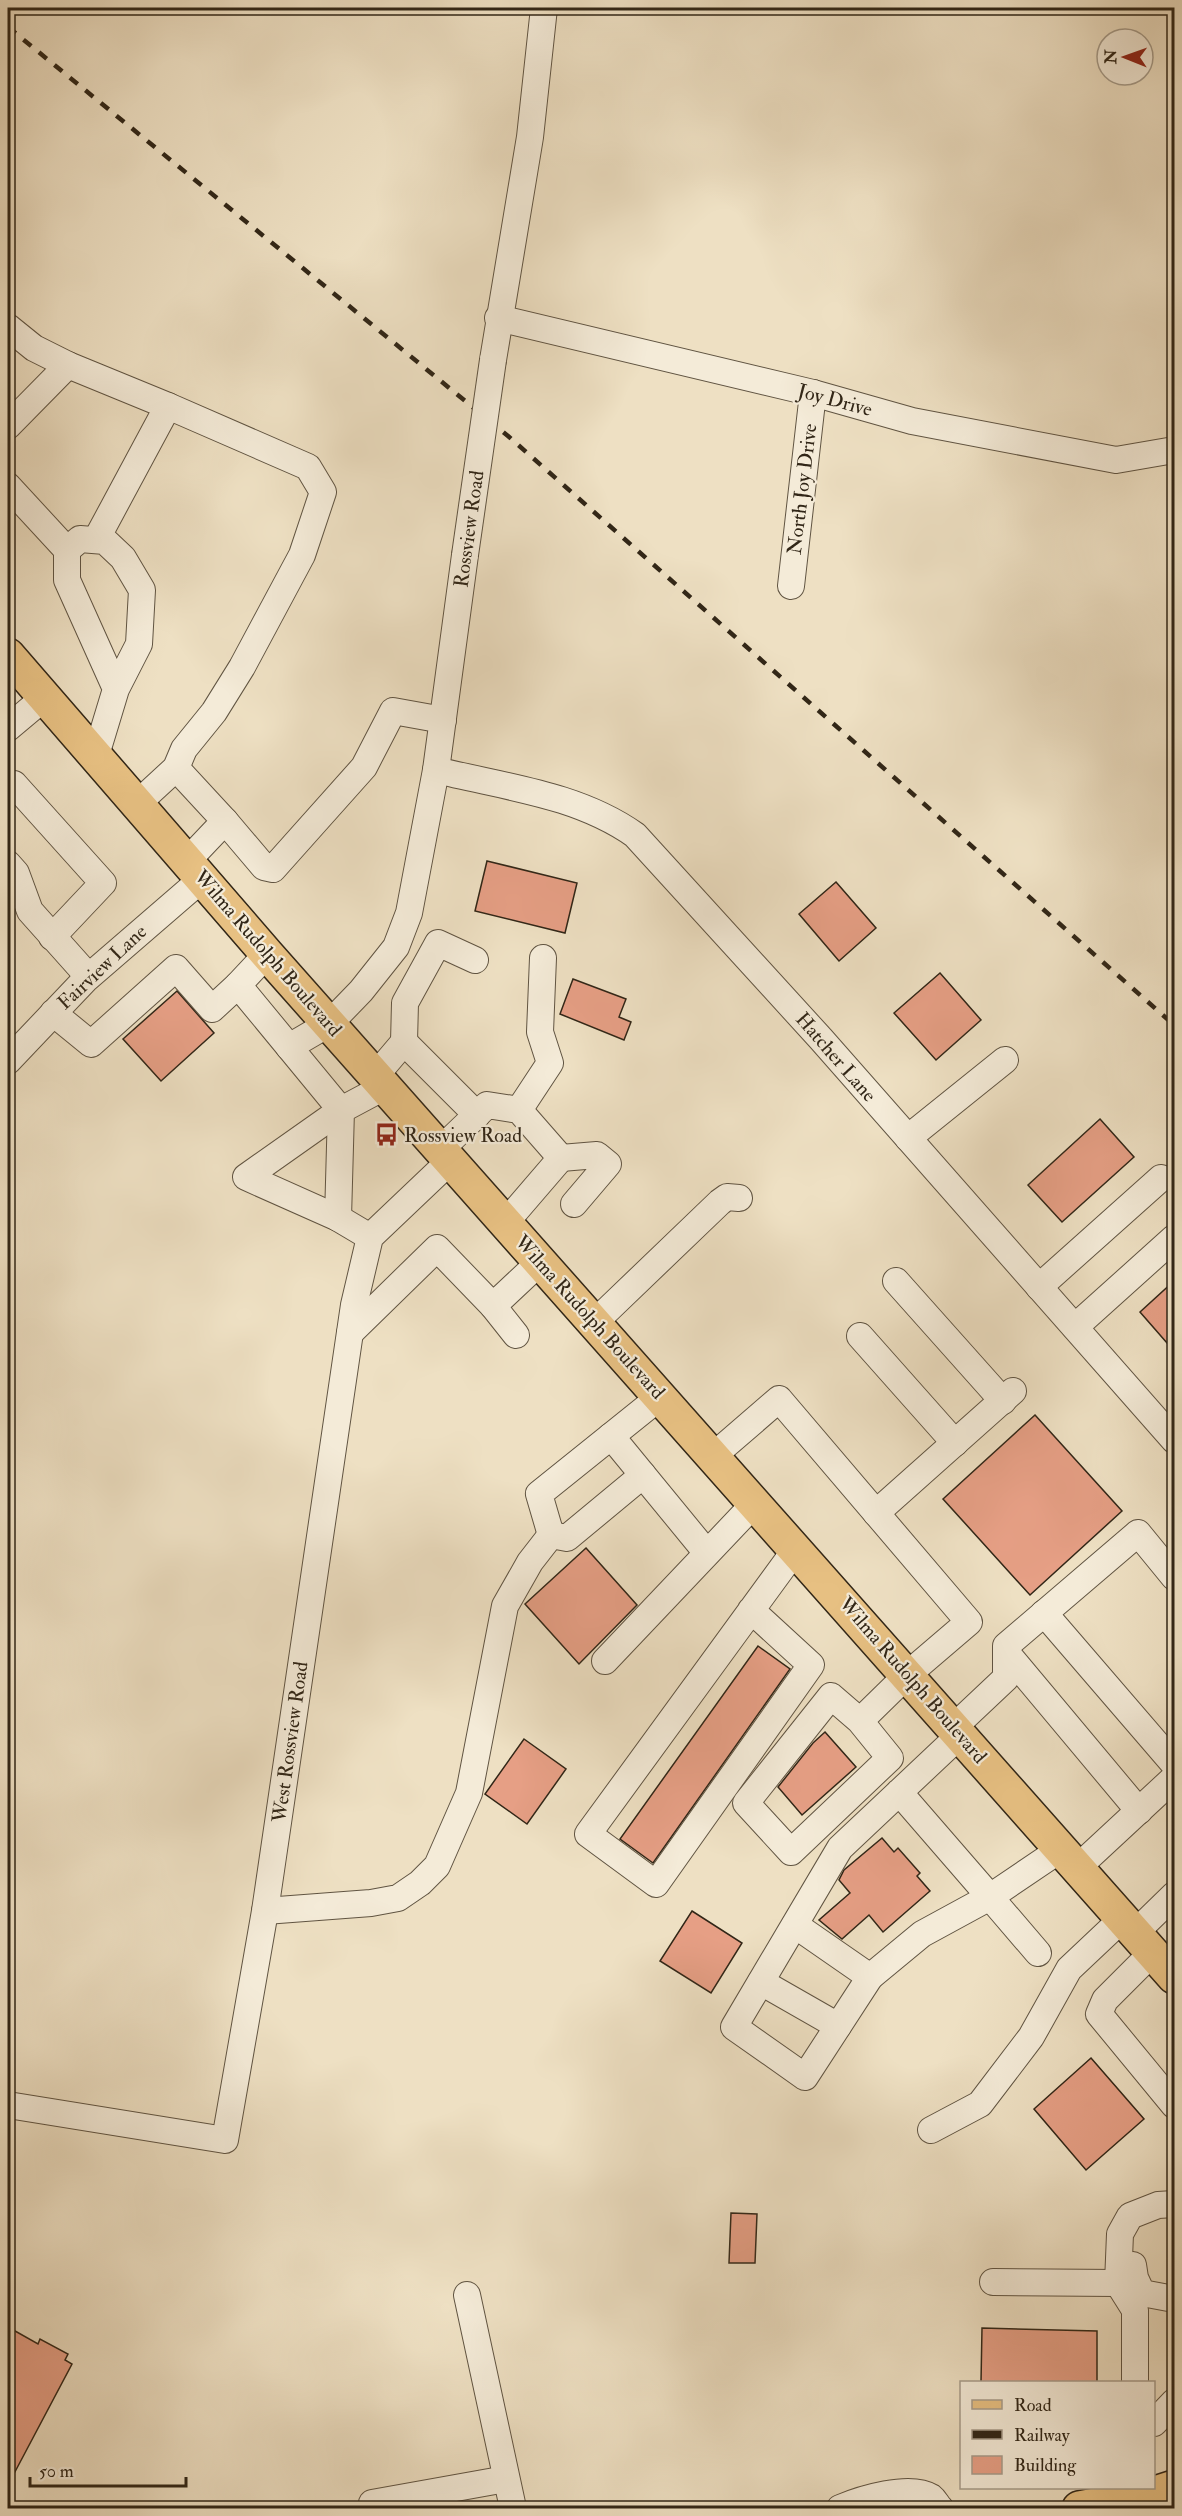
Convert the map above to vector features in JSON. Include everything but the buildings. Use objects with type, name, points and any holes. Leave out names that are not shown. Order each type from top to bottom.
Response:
[{"type":"main road","name":"Wilma Rudolph Boulevard","points":[[8,655],[196,869],[267,954],[1174,1977]]},
{"type":"main road","points":[[1079,2508],[1157,2490]]},
{"type":"street","name":"Rossview Road","points":[[290,1047],[330,1023],[361,992],[396,947],[409,913],[436,770],[498,318],[530,137],[544,8]]},
{"type":"street","name":"Joy Drive","points":[[498,318],[813,393],[912,421],[1116,460],[1174,450]]},
{"type":"street","points":[[8,327],[34,348],[68,365],[308,467],[323,492],[302,555],[242,667],[214,712],[184,749],[176,768],[138,803]]},
{"type":"street","points":[[8,426],[68,365]]},
{"type":"street","name":"North Joy Drive","points":[[791,586],[813,393]]},
{"type":"street","points":[[96,540],[168,406]]},
{"type":"street","points":[[8,486],[68,550],[67,580],[116,689]]},
{"type":"street","points":[[68,550],[80,539],[105,541],[123,558],[142,590],[139,644],[116,689],[96,754]]},
{"type":"street","points":[[8,728],[45,697]]},
{"type":"street","points":[[176,768],[225,820],[264,867],[273,870],[364,767],[393,711],[443,720]]},
{"type":"street","name":"Hatcher Lane","points":[[436,770],[553,797],[590,809],[615,821],[635,835],[821,1039],[1174,1440]]},
{"type":"street","points":[[8,790],[14,784],[103,883],[52,937]]},
{"type":"street","name":"Fairview Lane","points":[[8,1061],[88,976],[196,869],[225,820]]},
{"type":"street","points":[[8,864],[16,873],[30,911],[88,976]]},
{"type":"street","points":[[475,960],[438,943],[405,1003],[404,1042],[381,1081],[246,1177],[338,1218],[370,1237],[487,1106],[519,1110],[561,1158]]},
{"type":"street","points":[[53,1012],[91,1044],[176,969],[212,1009],[267,954]]},
{"type":"street","points":[[388,958],[418,980]]},
{"type":"street","points":[[519,1110],[550,1063],[540,1032],[543,958]]},
{"type":"street","points":[[238,985],[341,1110],[338,1218]]},
{"type":"street","points":[[404,1042],[477,1115]]},
{"type":"street","points":[[908,1138],[1005,1060]]},
{"type":"street","points":[[506,1222],[561,1158],[597,1155],[608,1164],[574,1204]]},
{"type":"street","points":[[1039,1287],[1161,1178]]},
{"type":"street","points":[[595,1322],[720,1202],[727,1197],[739,1198]]},
{"type":"street","name":"West Rossview Road","points":[[8,2105],[225,2140],[265,1911],[350,1333],[370,1237]]},
{"type":"street","points":[[1075,1327],[1174,1238]]},
{"type":"street","points":[[350,1333],[398,1283],[437,1248],[493,1306],[516,1335]]},
{"type":"street","points":[[493,1306],[541,1261]]},
{"type":"street","points":[[364,1265],[398,1283]]},
{"type":"street","points":[[876,1513],[1008,1396],[896,1281]]},
{"type":"street","points":[[860,1336],[955,1443]]},
{"type":"street","points":[[551,1535],[539,1494],[661,1396]]},
{"type":"street","points":[[713,1456],[779,1399],[969,1622],[907,1675],[861,1721]]},
{"type":"street","points":[[611,1436],[707,1553]]},
{"type":"street","points":[[551,1535],[567,1538],[643,1475]]},
{"type":"street","points":[[605,1661],[755,1503]]},
{"type":"street","points":[[1174,1577],[1138,1533],[1006,1646],[1006,1678],[899,1792],[840,1848],[734,2027],[805,2077],[870,1977],[922,1934],[1069,1858],[1139,1811],[1174,1778]]},
{"type":"street","points":[[265,1911],[371,1904],[398,1898],[420,1883],[436,1866],[469,1793],[505,1606],[530,1562],[551,1535]]},
{"type":"street","points":[[751,1610],[811,1665],[656,1884],[588,1834],[751,1610],[796,1549]]},
{"type":"street","points":[[1044,1613],[1174,1764]]},
{"type":"street","points":[[1006,1652],[1139,1811]]},
{"type":"street","points":[[831,1696],[861,1721],[890,1758],[791,1852],[746,1803],[831,1696]]},
{"type":"street","points":[[899,1792],[1038,1953]]},
{"type":"street","points":[[1174,1895],[1137,1935],[1099,2014],[1174,2105]]},
{"type":"street","points":[[795,1925],[870,1977]]},
{"type":"street","points":[[931,2130],[980,2104],[1031,2037],[1069,1969],[1137,1935]]},
{"type":"street","points":[[761,1982],[838,2026]]},
{"type":"street","points":[[1135,2381],[1135,2310],[1118,2283],[1120,2234],[1130,2216],[1166,2205]]},
{"type":"street","points":[[1166,2205],[1138,2226],[1131,2247],[1135,2278],[1142,2293],[1174,2299]]},
{"type":"street","points":[[993,2282],[1118,2283]]},
{"type":"street","points":[[467,2295],[513,2508]]},
{"type":"street","points":[[1135,2310],[1174,2309]]},
{"type":"street","points":[[1155,2422],[1174,2402]]},
{"type":"street","points":[[372,2503],[506,2479]]},
{"type":"street","points":[[840,2508],[867,2504],[895,2493],[918,2492],[933,2498],[940,2508]]},
{"type":"railway","points":[[8,27],[508,436],[1174,1025]]},
{"type":"place","name":"Rossview Road","points":[[386,1135]]}]
